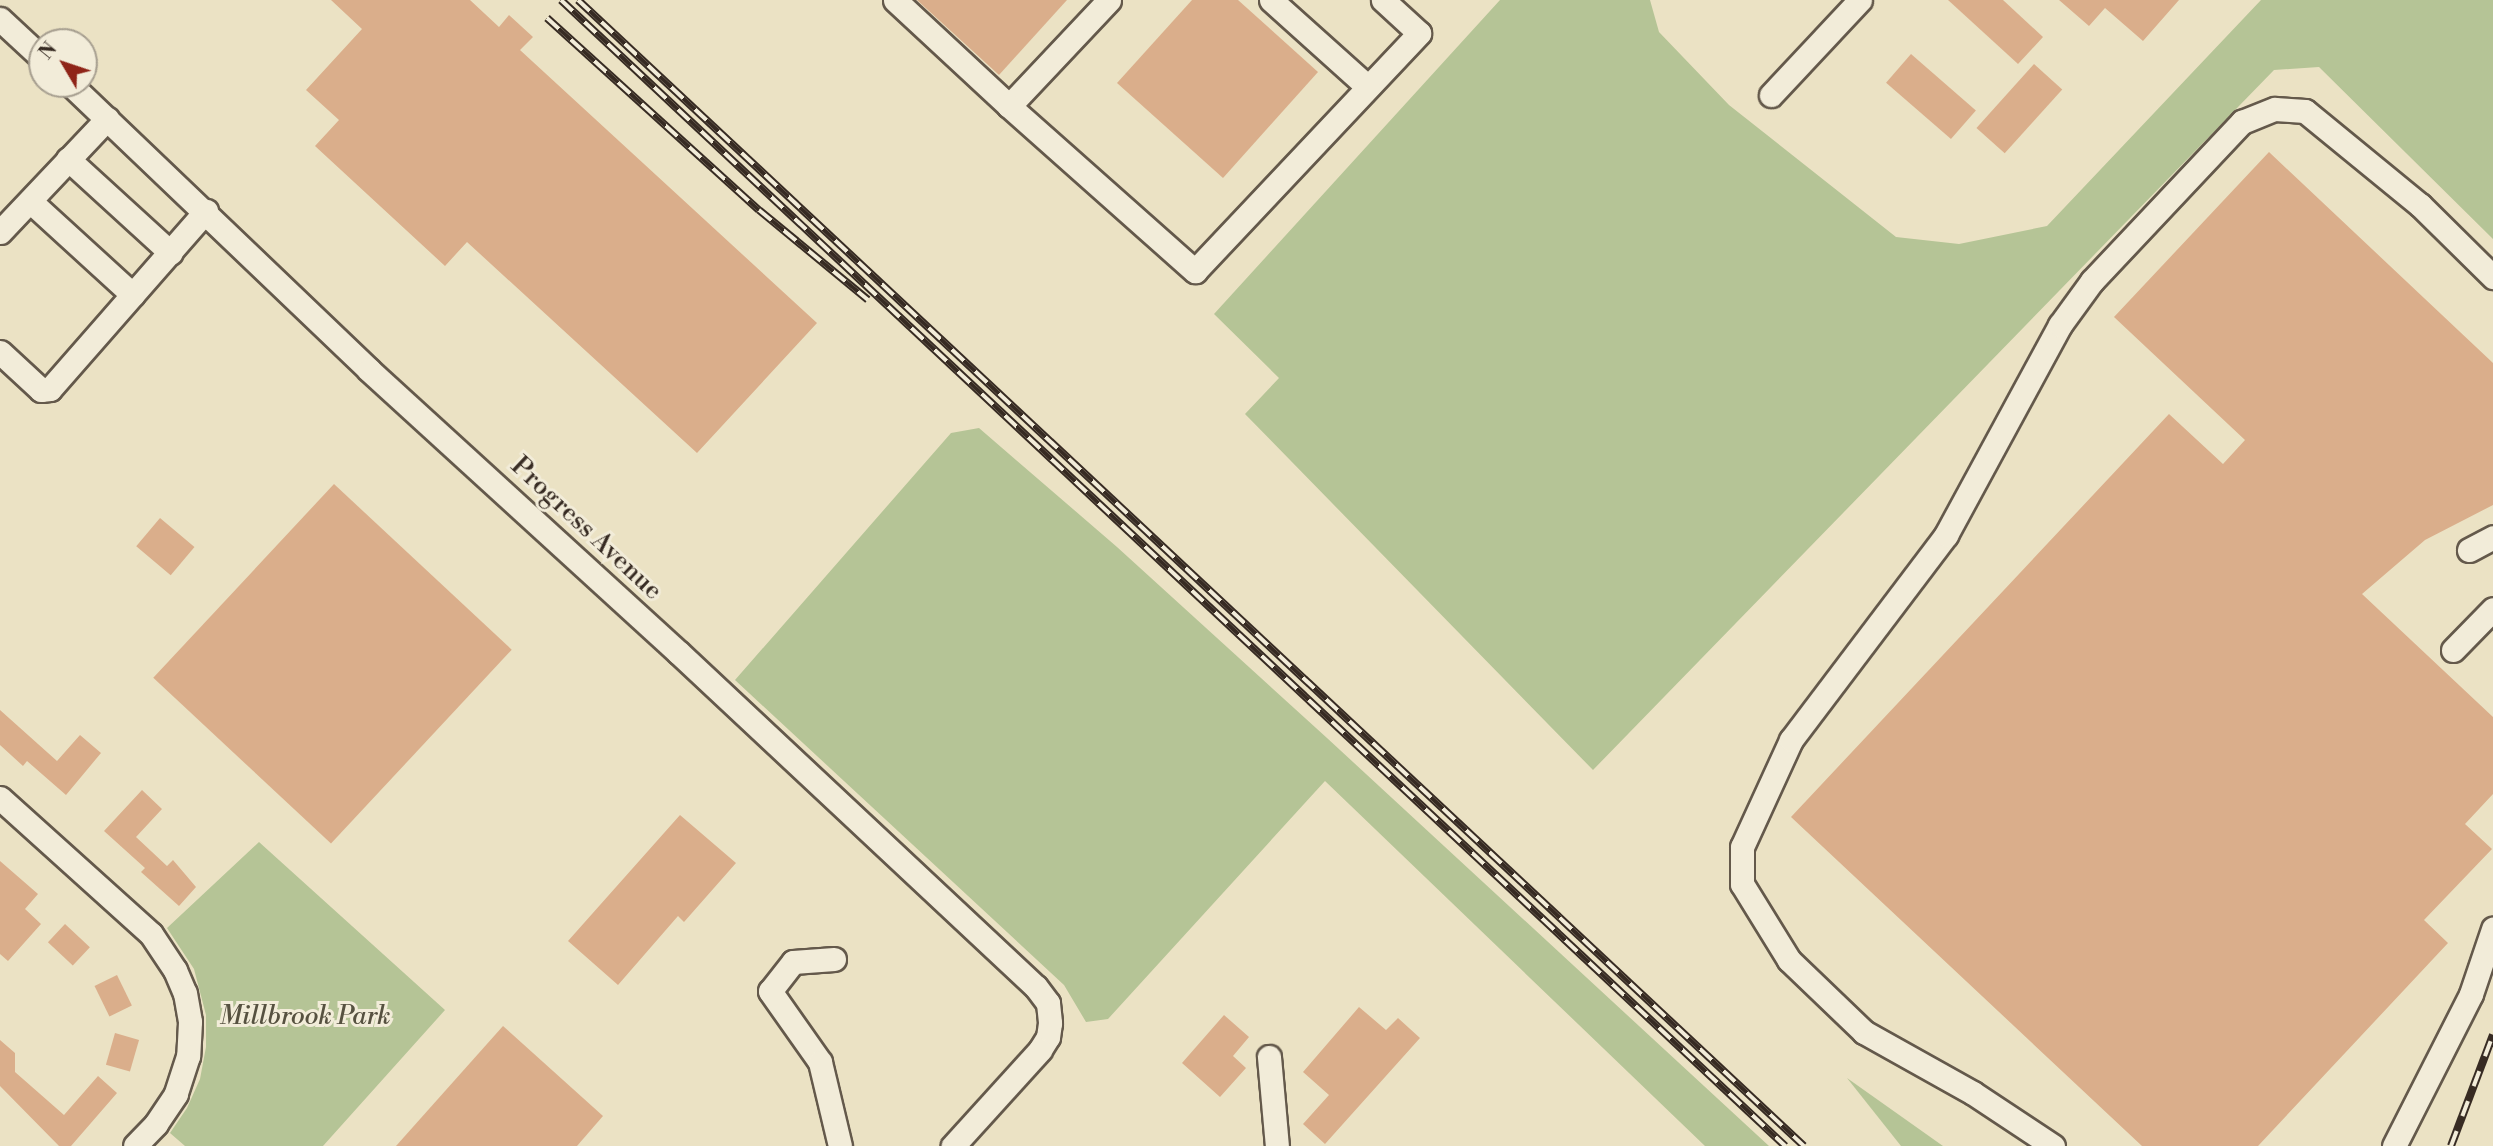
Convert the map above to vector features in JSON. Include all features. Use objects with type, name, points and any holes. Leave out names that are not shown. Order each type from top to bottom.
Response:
[{"type":"street","points":[[895,0],[1009,106],[1195,271],[1419,33],[1383,0]]},
{"type":"street","points":[[1009,106],[1109,0]]},
{"type":"street","points":[[1272,0],[1368,87]]},
{"type":"street","points":[[1771,95],[1860,0]]},
{"type":"street","points":[[0,19],[28,45]]},
{"type":"street","name":"Progress Avenue","points":[[85,98],[206,211],[369,370],[678,652],[1036,987],[1048,1003],[1051,1023],[1048,1037],[1040,1050],[953,1146]]},
{"type":"street","points":[[2053,1146],[1973,1093],[1864,1032],[1789,960],[1742,884],[1742,847],[1791,740],[1946,535],[2060,326],[2092,281],[2242,122],[2275,109],[2305,111],[2420,205],[2493,277]]},
{"type":"street","points":[[0,232],[107,119]]},
{"type":"street","points":[[68,159],[171,253]]},
{"type":"street","points":[[30,201],[133,295]]},
{"type":"street","points":[[0,352],[41,390],[50,389],[206,211]]},
{"type":"street","points":[[2469,550],[2493,537]]},
{"type":"street","points":[[2453,650],[2493,609]]},
{"type":"street","points":[[0,798],[151,934],[175,970],[185,993],[190,1021],[188,1056],[176,1094],[156,1124],[135,1146]]},
{"type":"street","points":[[2394,1146],[2471,994],[2493,929]]},
{"type":"street","points":[[834,959],[793,962],[770,991],[820,1062],[840,1146]]},
{"type":"street","points":[[1269,1058],[1278,1146]]},
{"type":"green space","points":[[1500,0],[1650,0],[1659,32],[1729,105],[1896,237],[1959,244],[2047,226],[2261,0],[2493,0],[2493,239],[2319,67],[2274,70],[1593,770],[1245,414],[1279,378],[1214,314]]},
{"type":"green space","points":[[979,428],[1117,547],[1769,1146],[1705,1146],[1325,781],[1108,1019],[1086,1022],[1064,985],[735,680],[951,433]]},
{"type":"green space","name":"Millbrook Park","points":[[259,842],[445,1010],[323,1146],[185,1146],[170,1133],[187,1108],[200,1079],[206,1047],[206,1015],[194,969],[167,928]]},
{"type":"green space","points":[[1847,1078],[1943,1146],[1901,1146]]},
{"type":"building","points":[[331,0],[470,0],[499,27],[509,15],[533,37],[520,50],[817,323],[697,453],[467,242],[445,266],[315,146],[339,120],[306,90],[362,29]]},
{"type":"building","points":[[917,0],[1067,0],[999,75]]},
{"type":"building","points":[[1192,0],[1238,0],[1318,72],[1223,178],[1117,83]]},
{"type":"building","points":[[1948,0],[2003,0],[2043,37],[2018,64]]},
{"type":"building","points":[[2059,0],[2179,0],[2143,41],[2105,8],[2089,26]]},
{"type":"building","points":[[1911,54],[1976,110],[1951,139],[1886,83]]},
{"type":"building","points":[[2034,64],[2062,89],[2005,153],[1976,128]]},
{"type":"building","points":[[2269,152],[2493,363],[2493,505],[2425,540],[2362,594],[2493,717],[2493,794],[2465,824],[2492,849],[2424,920],[2448,943],[2258,1146],[2142,1146],[1791,817],[2169,414],[2223,464],[2245,440],[2114,317]]},
{"type":"building","points":[[334,484],[512,650],[331,844],[153,678]]},
{"type":"building","points":[[160,518],[194,547],[171,575],[136,546]]},
{"type":"building","points":[[0,710],[57,761],[80,735],[101,753],[66,795],[27,761],[23,766],[0,745]]},
{"type":"building","points":[[142,790],[162,809],[136,837],[167,866],[173,860],[196,887],[179,906],[141,872],[145,868],[104,831]]},
{"type":"building","points":[[680,815],[736,863],[684,922],[678,916],[618,985],[568,941]]},
{"type":"building","points":[[0,861],[38,894],[25,909],[41,924],[8,961],[0,954]]},
{"type":"building","points":[[65,924],[90,947],[73,965],[48,942]]},
{"type":"building","points":[[117,975],[132,1006],[109,1017],[95,986]]},
{"type":"building","points":[[1359,1007],[1386,1030],[1398,1018],[1420,1038],[1325,1144],[1303,1124],[1329,1095],[1303,1072]]},
{"type":"building","points":[[1224,1015],[1249,1037],[1233,1056],[1246,1068],[1220,1097],[1182,1063]]},
{"type":"building","points":[[503,1026],[603,1116],[577,1146],[396,1146]]},
{"type":"building","points":[[115,1033],[139,1040],[130,1072],[106,1065]]},
{"type":"building","points":[[0,1040],[15,1053],[15,1072],[64,1115],[98,1076],[117,1093],[71,1146],[59,1146],[0,1086]]},
{"type":"railway","points":[[561,0],[1785,1146]]},
{"type":"railway","points":[[578,0],[1804,1146]]},
{"type":"railway","points":[[547,18],[759,210],[868,300]]},
{"type":"railway","points":[[2451,1146],[2493,1035]]}]
